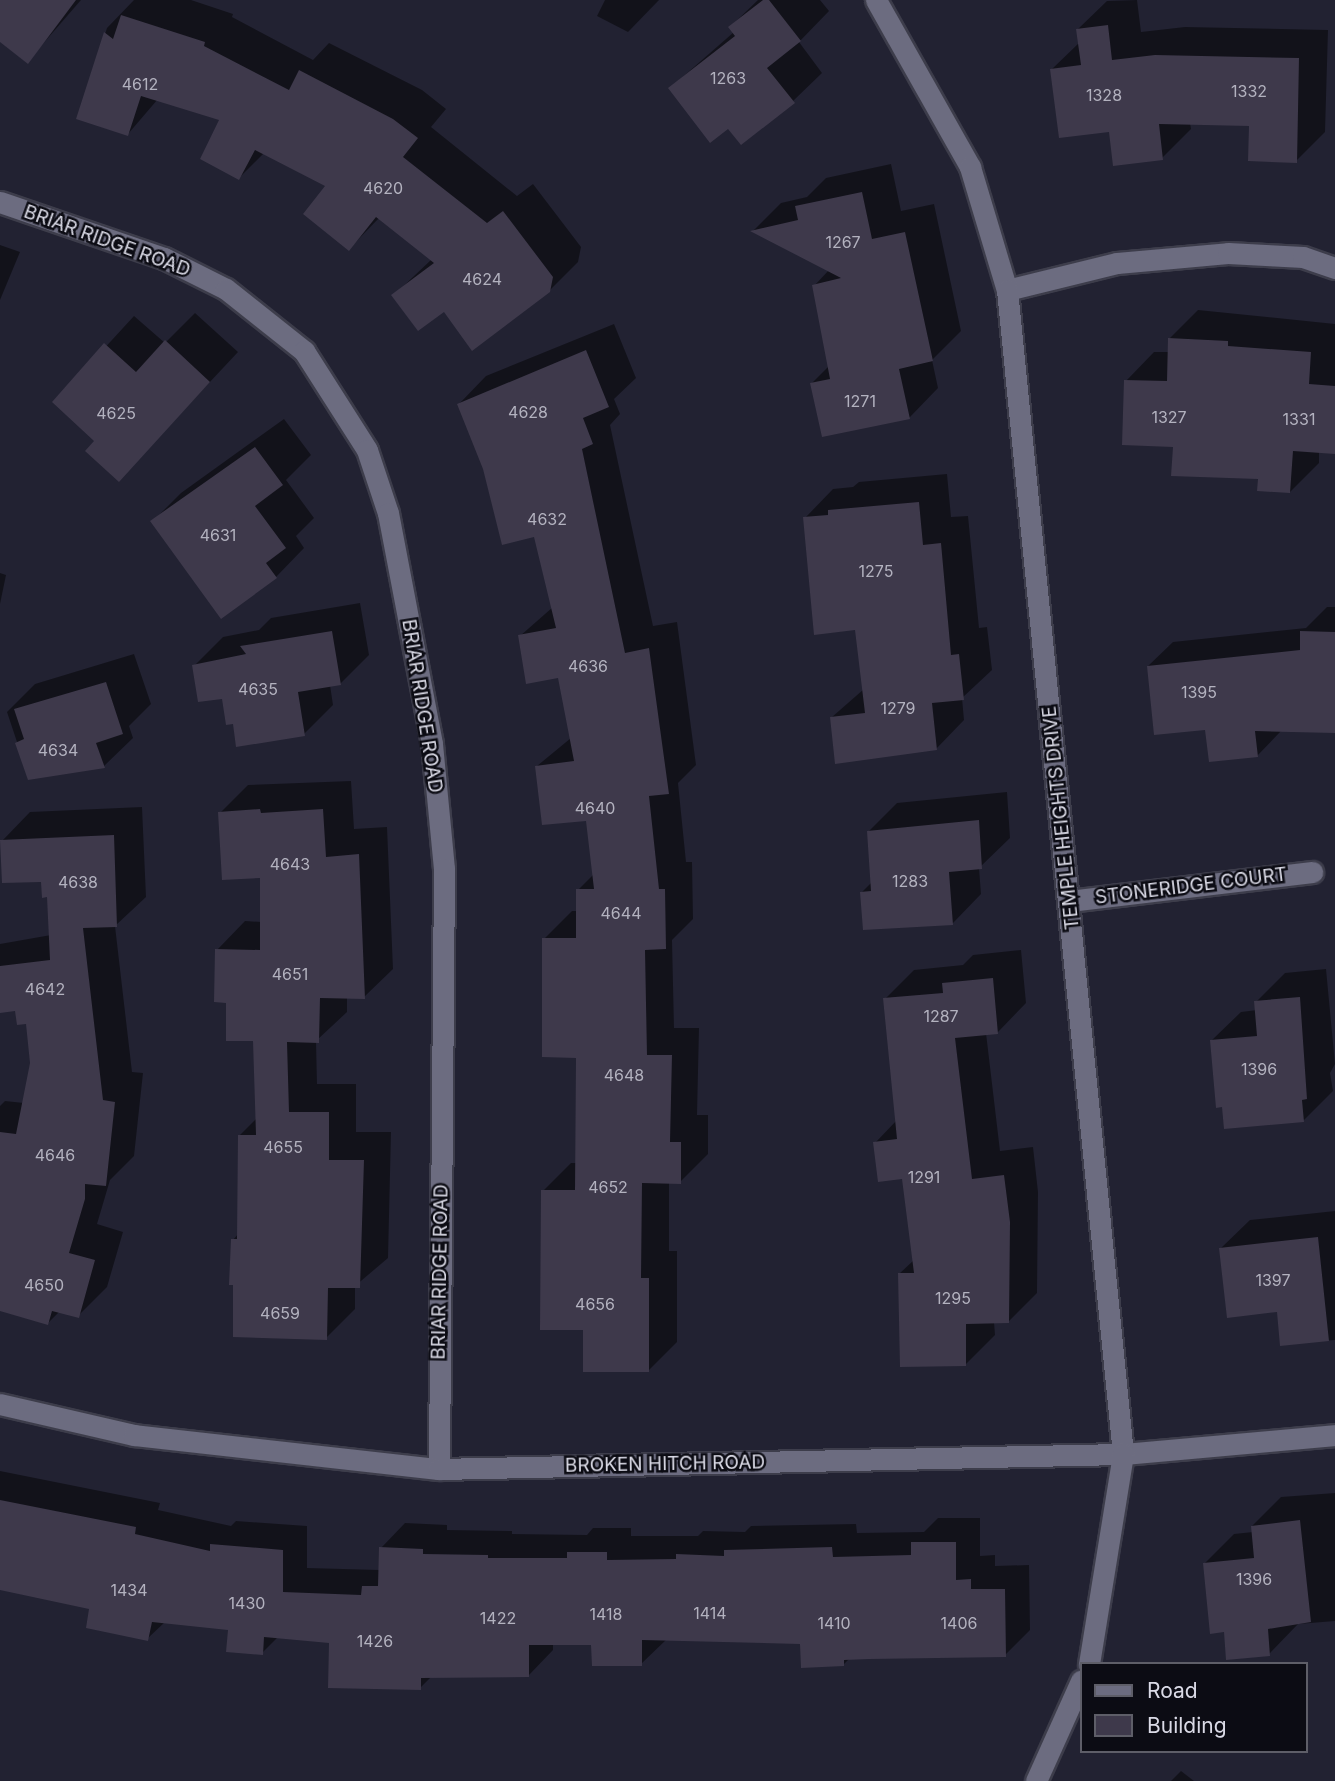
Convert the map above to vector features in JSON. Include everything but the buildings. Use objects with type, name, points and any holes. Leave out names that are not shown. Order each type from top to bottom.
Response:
[{"type":"street","name":"TEMPLE HEIGHTS DRIVE","points":[[876,0],[970,167],[1007,290],[1123,1454],[1089,1662]]},
{"type":"street","name":"BRIAR RIDGE ROAD","points":[[0,202],[164,258],[226,289],[304,351],[367,450],[388,513],[432,744],[444,869],[439,1469]]},
{"type":"street","points":[[1007,290],[1117,263],[1228,253],[1303,257],[1335,268]]},
{"type":"street","name":"STONERIDGE COURT","points":[[1069,901],[1312,872]]},
{"type":"street","name":"BROKEN HITCH ROAD","points":[[0,1404],[134,1435],[439,1469],[1123,1454],[1335,1435]]},
{"type":"street","points":[[1036,1781],[1080,1683]]}]
